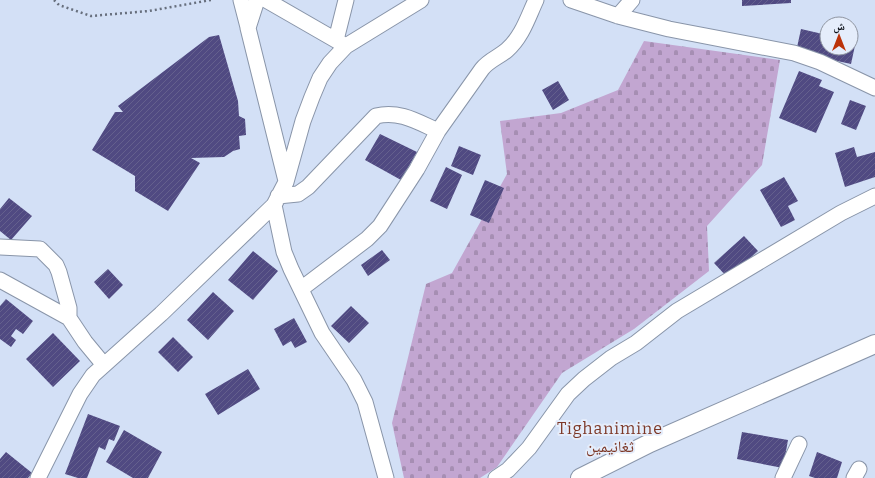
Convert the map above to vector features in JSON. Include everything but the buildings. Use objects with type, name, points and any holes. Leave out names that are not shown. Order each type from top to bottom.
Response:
[{"type":"street","points":[[241,0],[286,182]]},
{"type":"street","points":[[248,28],[256,0]]},
{"type":"street","points":[[266,0],[341,43]]},
{"type":"street","points":[[38,478],[80,394],[93,375],[161,314],[276,201],[286,182],[303,121],[320,78],[341,43],[346,0]]},
{"type":"street","points":[[341,43],[421,0]]},
{"type":"street","points":[[301,290],[362,243],[380,226],[417,169],[438,131],[488,61],[506,51],[517,39],[536,0]]},
{"type":"street","points":[[571,0],[618,16],[699,35],[794,53],[820,62],[875,88]]},
{"type":"street","points":[[618,16],[632,0]]},
{"type":"street","points":[[276,201],[298,194],[308,187],[376,116],[387,113],[404,116],[438,131]]},
{"type":"street","points":[[496,478],[508,470],[529,448],[568,394],[584,379],[611,358],[636,343],[677,311],[841,213],[875,196]]},
{"type":"street","points":[[276,201],[284,252],[322,333],[354,380],[365,402],[386,478]]},
{"type":"street","points":[[0,247],[40,248],[59,272],[69,308],[69,318]]},
{"type":"street","points":[[0,280],[69,318],[85,342],[104,364]]},
{"type":"street","points":[[580,478],[650,443],[875,344]]},
{"type":"street","points":[[783,478],[799,444]]},
{"type":"path","points":[[54,0],[60,5],[91,16],[149,11],[211,0]]},
{"type":"green space","points":[[644,41],[780,60],[762,165],[707,226],[709,271],[634,329],[562,373],[497,467],[480,478],[404,478],[392,423],[426,284],[452,273],[507,174],[500,121],[561,113],[618,90]]},
{"type":"district","name":"Tighanimine ثغانيمين","points":[[610,437]]}]
